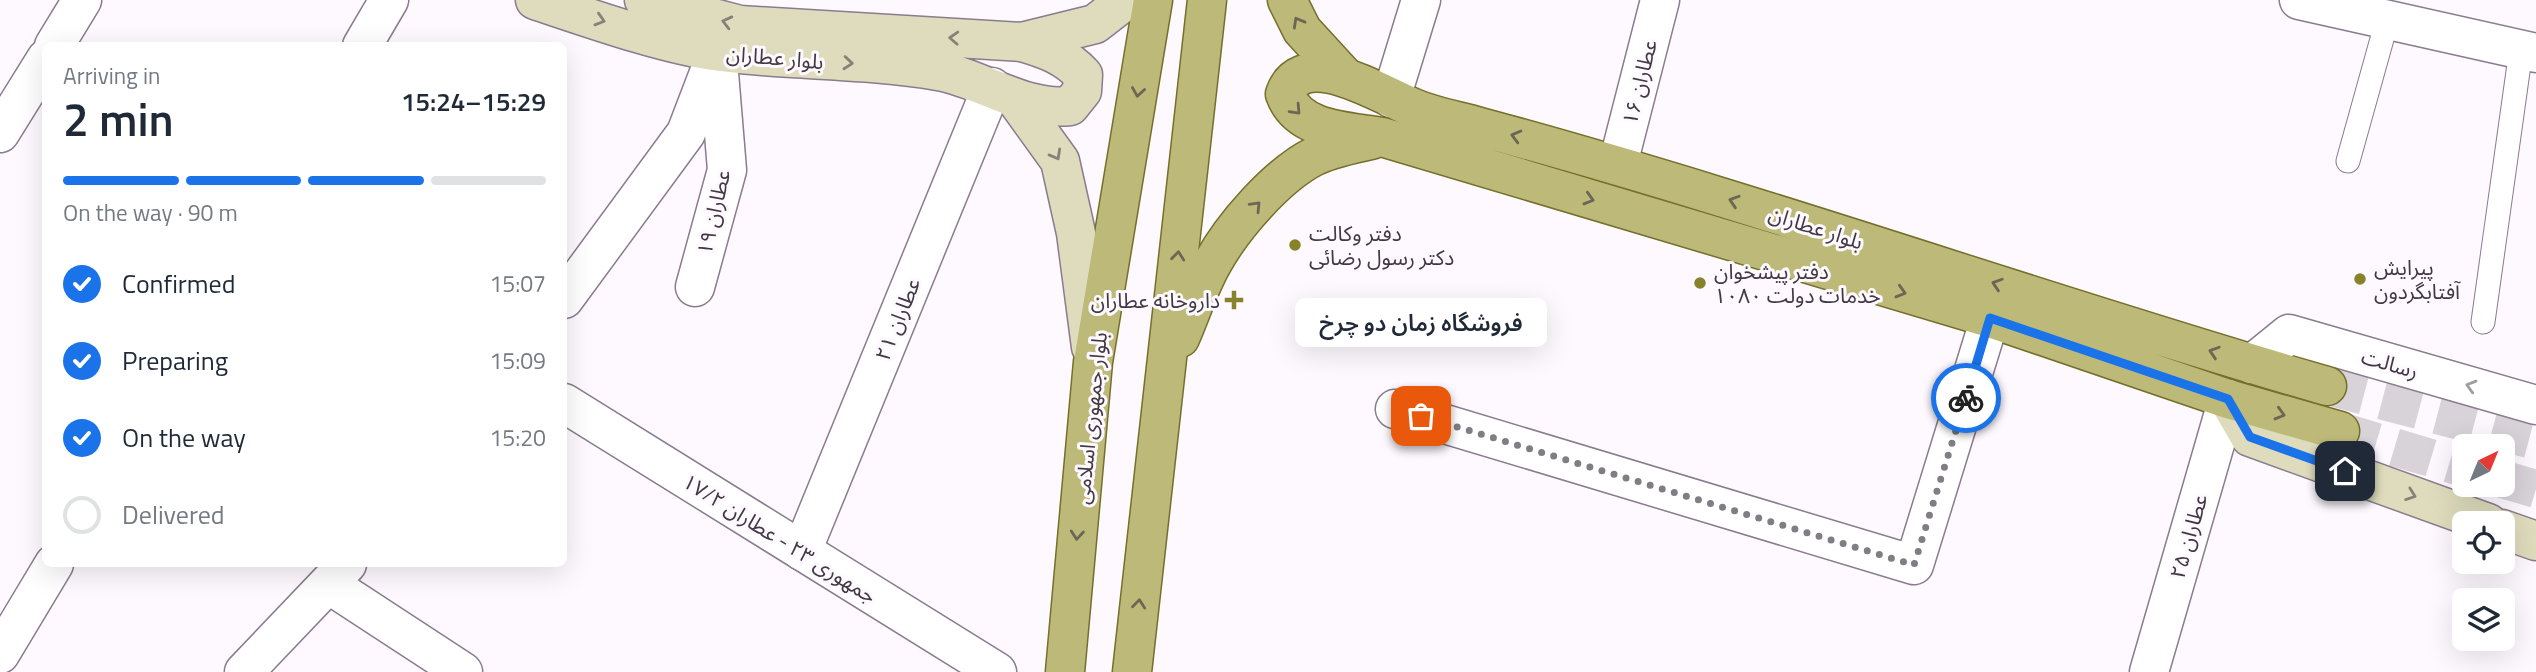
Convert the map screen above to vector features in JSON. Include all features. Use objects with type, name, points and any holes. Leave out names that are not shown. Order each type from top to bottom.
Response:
[{"type":"main road","name":"بلوار عطاران","points":[[535,0],[717,52],[939,71],[1050,108],[1070,106],[1082,91],[1083,75],[1073,64],[1050,51],[1022,42],[740,25],[687,6],[645,0]]},
{"type":"main road","points":[[1287,0],[1302,30],[1346,78]]},
{"type":"main road","points":[[1022,42],[1095,24],[1144,1],[1157,47],[1166,57],[1176,61],[1186,52],[1207,4]]},
{"type":"main road","name":"بلوار جمهوری اسلامی","points":[[1065,672],[1093,362],[1144,1]]},
{"type":"main road","points":[[1132,672],[1207,4]]},
{"type":"main road","name":"بلوار عطاران","points":[[2327,386],[1618,164],[1417,109],[1346,78],[1315,72],[1300,75],[1289,84],[1285,94],[1289,105],[1300,117],[1312,123],[1382,137],[1990,318],[2228,399],[2340,431]]},
{"type":"main road","points":[[1004,93],[1060,161],[1066,182],[1093,362]]},
{"type":"main road","points":[[1165,372],[1212,264],[1252,209],[1290,173],[1312,158],[1336,147],[1382,137]]},
{"type":"main road","points":[[2228,399],[2250,437],[2455,511]]},
{"type":"main road","points":[[2515,534],[2536,541]]},
{"type":"street","points":[[56,42],[82,0]]},
{"type":"street","points":[[364,42],[389,0]]},
{"type":"street","points":[[1391,98],[1421,0]]},
{"type":"street","name":"عطاران ۱۶","points":[[1618,164],[1660,0]]},
{"type":"street","points":[[2299,0],[2528,51]]},
{"type":"street","points":[[567,295],[686,133],[717,52]]},
{"type":"street","name":"عطاران ۱۹","points":[[695,287],[727,170],[717,52]]},
{"type":"street","points":[[0,133],[42,65]]},
{"type":"street","name":"عطاران ۲۱","points":[[802,551],[1004,93]]},
{"type":"street","points":[[1395,409],[1914,565],[1990,318]]},
{"type":"street","name":"رسالت","points":[[2252,364],[2289,334],[2536,405]]},
{"type":"street","name":"عطاران ۲۵","points":[[2149,672],[2228,399]]},
{"type":"street","name":"جمهوری ۲۳ - عطاران ۱۷/۲","points":[[567,405],[997,672]]},
{"type":"street","points":[[0,654],[52,567]]},
{"type":"street","points":[[244,672],[338,574],[463,672]]},
{"type":"lane","points":[[2348,161],[2387,21]]},
{"type":"lane","points":[[2483,322],[2528,51]]},
{"type":"tunnel","points":[[2327,386],[2536,441]]},
{"type":"tunnel","points":[[2340,431],[2452,464]]},
{"type":"tunnel","points":[[2515,483],[2536,489]]},
{"type":"way so far","points":[[1421,416],[1914,565],[1966,398]]},
{"type":"place","name":"دفتر وکالت دکتر رسول رضائی","points":[[1295,245]]},
{"type":"place","name":"پیرایش آفتابگردون","points":[[2360,279]]},
{"type":"place","name":"دفتر پیشخوان خدمات دولت ۱۰۸۰","points":[[1700,283]]},
{"type":"place","name":"داروخانه عطاران","points":[[1234,300]]},
{"type":"place","name":"فروشگاه زمان دو چرخ","points":[[1421,416]]},
{"type":"route","points":[[1966,398],[1990,318],[2228,399],[2250,437],[2345,471]]}]
